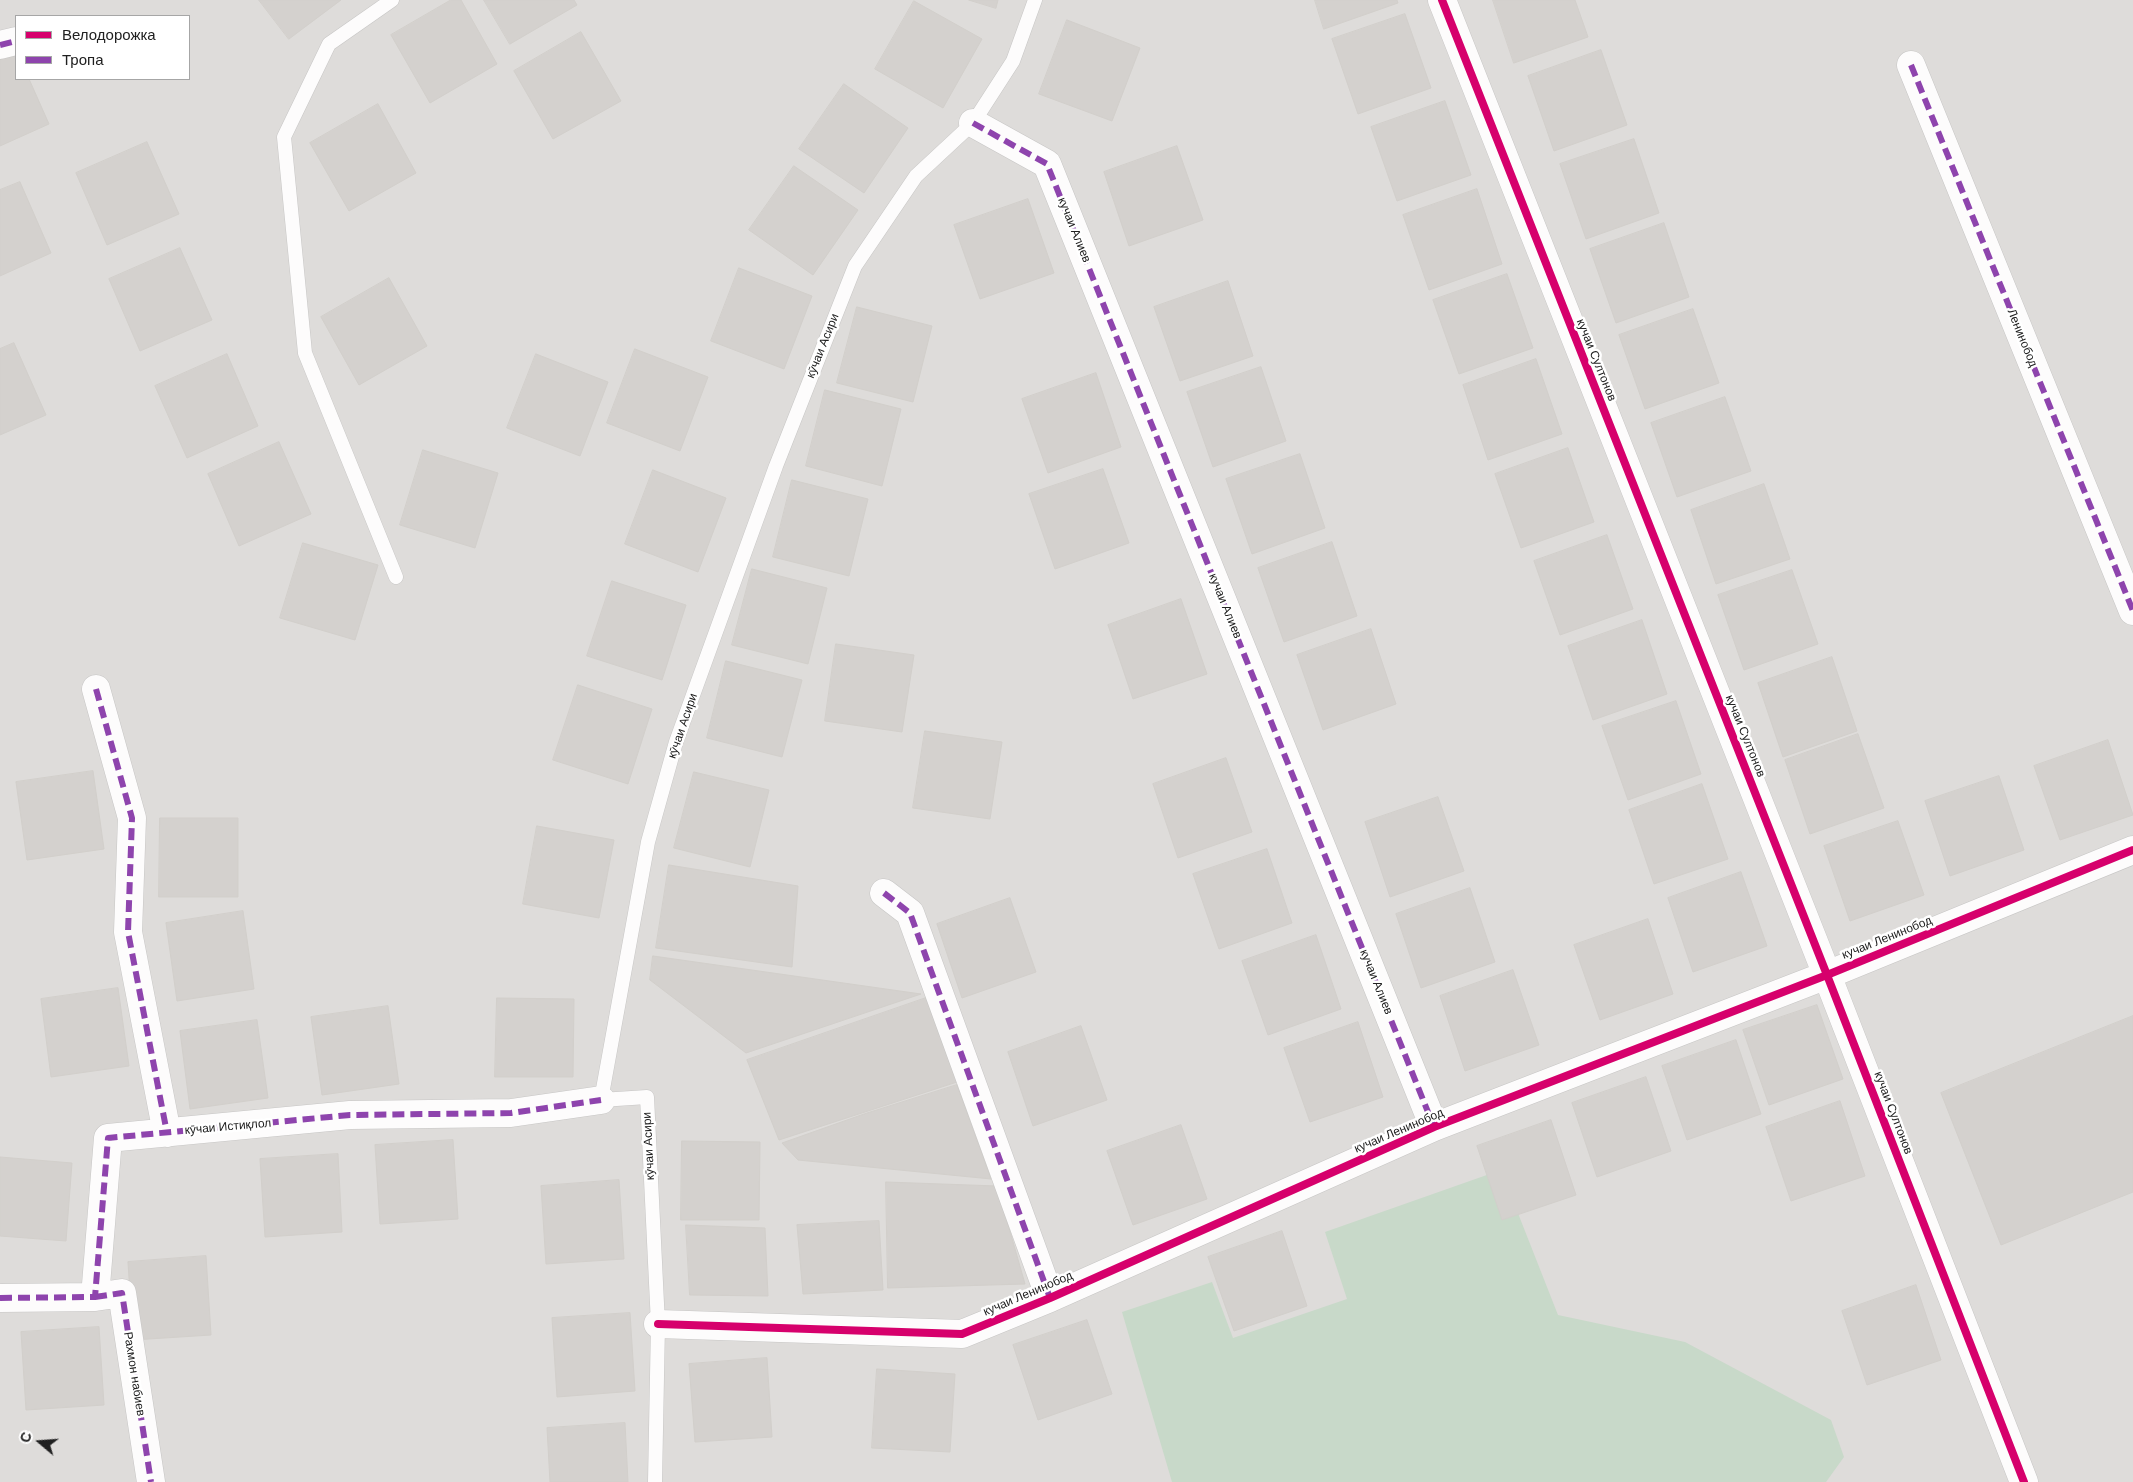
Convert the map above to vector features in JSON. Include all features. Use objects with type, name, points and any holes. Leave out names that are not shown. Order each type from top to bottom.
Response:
[{"type":"street","name":"кучаи Султонов","points":[[1442,0],[1827,975],[2024,1482]]},
{"type":"street","points":[[0,45],[15,41]]},
{"type":"street","name":"Ленинобод","points":[[1911,65],[2133,611]]},
{"type":"street","name":"кучаи Алиев","points":[[973,123],[1047,164],[1434,1127]]},
{"type":"street","points":[[96,688],[132,818],[128,932],[167,1133]]},
{"type":"street","name":"кучаи Ленинобод","points":[[658,1324],[962,1334],[1050,1298],[1434,1127],[1827,975],[2133,850]]},
{"type":"street","name":"кучаи Ленинобод","points":[[884,893],[910,913],[1050,1298]]},
{"type":"street","name":"кӯчаи Истиқлол","points":[[95,1297],[108,1138],[350,1115],[511,1113],[601,1100]]},
{"type":"street","name":"Рахмон набиев","points":[[95,1297],[122,1293],[151,1482]]},
{"type":"street","points":[[0,1298],[95,1297]]},
{"type":"lane","points":[[392,0],[329,44],[284,137],[305,353],[396,577]]},
{"type":"lane","name":"кӯчаи Асири","points":[[655,1482],[658,1324],[647,1097],[601,1100],[651,833],[676,742],[776,466],[855,266],[916,176],[973,123],[1013,61],[1035,0]]},
{"type":"shaded area","points":[[0,0],[2133,0],[2133,1482],[0,1482]]},
{"type":"green space","points":[[1501,1170],[1558,1315],[1685,1342],[1831,1420],[1844,1457],[1826,1482],[1172,1482],[1122,1312],[1212,1282],[1233,1338],[1347,1299],[1325,1232]]},
{"type":"building","points":[[259,0],[341,0],[289,39]]},
{"type":"building","points":[[451,0],[461,0],[497,64],[430,103],[391,35]]},
{"type":"building","points":[[484,0],[574,0],[577,5],[510,44]]},
{"type":"building","points":[[969,0],[998,0],[996,8]]},
{"type":"building","points":[[1315,0],[1397,0],[1398,3],[1324,29]]},
{"type":"building","points":[[1493,0],[1575,0],[1588,37],[1514,63]]},
{"type":"building","points":[[914,1],[982,39],[943,108],[875,69]]},
{"type":"building","points":[[1405,14],[1431,88],[1358,114],[1332,39]]},
{"type":"building","points":[[1067,20],[1140,48],[1112,121],[1039,94]]},
{"type":"building","points":[[581,32],[621,101],[553,139],[514,71]]},
{"type":"building","points":[[1601,50],[1627,125],[1554,151],[1528,76]]},
{"type":"building","points":[[15,53],[15,80],[29,80],[49,124],[0,146],[0,60]]},
{"type":"building","points":[[844,84],[908,128],[864,193],[799,149]]},
{"type":"building","points":[[1445,101],[1471,175],[1397,201],[1371,127]]},
{"type":"building","points":[[378,104],[416,173],[349,211],[310,143]]},
{"type":"building","points":[[1634,139],[1659,213],[1586,239],[1560,164]]},
{"type":"building","points":[[147,142],[179,214],[107,245],[76,173]]},
{"type":"building","points":[[1177,146],[1203,220],[1129,246],[1104,172]]},
{"type":"building","points":[[794,166],[858,210],[813,275],[749,230]]},
{"type":"building","points":[[20,182],[51,253],[0,276],[0,190]]},
{"type":"building","points":[[1477,189],[1502,264],[1429,290],[1403,215]]},
{"type":"building","points":[[1028,199],[1054,273],[980,299],[954,225]]},
{"type":"building","points":[[1664,223],[1689,297],[1616,323],[1590,249]]},
{"type":"building","points":[[180,248],[212,320],[140,351],[109,279]]},
{"type":"building","points":[[739,268],[812,296],[784,369],[711,341]]},
{"type":"building","points":[[1507,274],[1533,348],[1459,374],[1433,300]]},
{"type":"building","points":[[389,278],[427,346],[359,385],[321,317]]},
{"type":"building","points":[[1228,281],[1253,356],[1180,381],[1154,307]]},
{"type":"building","points":[[857,307],[932,326],[913,402],[837,383]]},
{"type":"building","points":[[1693,309],[1719,383],[1645,409],[1619,335]]},
{"type":"building","points":[[14,343],[46,415],[0,435],[0,349]]},
{"type":"building","points":[[635,349],[708,377],[680,451],[607,423]]},
{"type":"building","points":[[227,354],[258,426],[187,458],[155,386]]},
{"type":"building","points":[[536,354],[608,382],[580,456],[507,428]]},
{"type":"building","points":[[1536,359],[1562,434],[1488,460],[1463,385]]},
{"type":"building","points":[[1261,367],[1286,441],[1213,467],[1187,392]]},
{"type":"building","points":[[1096,373],[1121,447],[1048,473],[1022,399]]},
{"type":"building","points":[[825,390],[901,409],[882,486],[806,466]]},
{"type":"building","points":[[1725,397],[1751,471],[1677,497],[1651,423]]},
{"type":"building","points":[[279,442],[311,514],[239,546],[208,474]]},
{"type":"building","points":[[1568,448],[1594,522],[1521,548],[1495,474]]},
{"type":"building","points":[[423,450],[498,473],[475,548],[400,525]]},
{"type":"building","points":[[1300,454],[1325,528],[1252,554],[1226,479]]},
{"type":"building","points":[[1103,469],[1129,543],[1055,569],[1029,494]]},
{"type":"building","points":[[653,470],[726,498],[698,572],[625,544]]},
{"type":"building","points":[[792,480],[868,499],[849,576],[773,557]]},
{"type":"building","points":[[1764,484],[1790,559],[1716,584],[1691,510]]},
{"type":"building","points":[[1607,535],[1633,609],[1560,635],[1534,561]]},
{"type":"building","points":[[1332,542],[1357,616],[1284,642],[1258,568]]},
{"type":"building","points":[[303,543],[378,565],[355,640],[280,618]]},
{"type":"building","points":[[752,569],[827,588],[808,664],[732,645]]},
{"type":"building","points":[[1792,570],[1818,644],[1744,670],[1718,595]]},
{"type":"building","points":[[612,581],[686,605],[662,680],[587,656]]},
{"type":"building","points":[[1181,599],[1207,674],[1133,699],[1108,625]]},
{"type":"building","points":[[1642,620],[1667,694],[1593,720],[1568,646]]},
{"type":"building","points":[[1371,629],[1396,704],[1323,730],[1297,655]]},
{"type":"building","points":[[836,644],[914,655],[902,732],[825,721]]},
{"type":"building","points":[[1832,657],[1857,731],[1783,757],[1758,683]]},
{"type":"building","points":[[726,661],[802,680],[782,757],[707,738]]},
{"type":"building","points":[[578,685],[652,709],[628,784],[553,760]]},
{"type":"building","points":[[1676,701],[1701,774],[1628,800],[1602,726]]},
{"type":"building","points":[[925,731],[1002,742],[990,819],[913,808]]},
{"type":"building","points":[[1858,734],[1884,808],[1810,834],[1785,760]]},
{"type":"building","points":[[2108,740],[2133,815],[2060,840],[2034,766]]},
{"type":"building","points":[[1226,758],[1252,832],[1178,858],[1153,784]]},
{"type":"building","points":[[93,771],[104,849],[27,860],[16,782]]},
{"type":"building","points":[[694,772],[769,790],[750,867],[674,848]]},
{"type":"building","points":[[1999,776],[2024,850],[1950,876],[1925,801]]},
{"type":"building","points":[[1702,784],[1728,859],[1654,884],[1629,810]]},
{"type":"building","points":[[1438,797],[1464,871],[1390,897],[1365,822]]},
{"type":"building","points":[[160,818],[238,818],[238,897],[159,897]]},
{"type":"building","points":[[1898,821],[1924,895],[1850,921],[1824,846]]},
{"type":"building","points":[[537,826],[614,840],[599,918],[523,904]]},
{"type":"building","points":[[1267,849],[1292,923],[1219,949],[1193,874]]},
{"type":"building","points":[[669,865],[798,886],[792,967],[656,948]]},
{"type":"building","points":[[1741,872],[1767,946],[1693,972],[1668,898]]},
{"type":"building","points":[[1470,888],[1495,962],[1421,988],[1396,914]]},
{"type":"building","points":[[1010,898],[1036,972],[962,998],[937,924]]},
{"type":"building","points":[[243,911],[254,989],[177,1001],[166,923]]},
{"type":"building","points":[[1648,919],[1673,994],[1600,1020],[1574,945]]},
{"type":"building","points":[[1316,935],[1341,1009],[1268,1035],[1242,961]]},
{"type":"building","points":[[653,956],[921,994],[746,1053],[650,980]]},
{"type":"building","points":[[1513,970],[1539,1045],[1465,1071],[1440,996]]},
{"type":"building","points":[[118,988],[129,1066],[51,1077],[41,999]]},
{"type":"building","points":[[497,998],[574,999],[573,1077],[495,1077]]},
{"type":"building","points":[[926,998],[957,1082],[779,1140],[747,1060]]},
{"type":"building","points":[[1817,1005],[1843,1079],[1769,1105],[1743,1030]]},
{"type":"building","points":[[388,1006],[399,1084],[322,1095],[311,1017]]},
{"type":"building","points":[[2133,1016],[2133,1192],[2001,1245],[1941,1093]]},
{"type":"building","points":[[257,1020],[268,1098],[190,1109],[180,1031]]},
{"type":"building","points":[[1358,1022],[1383,1097],[1310,1122],[1284,1048]]},
{"type":"building","points":[[1081,1026],[1107,1100],[1033,1126],[1008,1052]]},
{"type":"building","points":[[1736,1040],[1761,1114],[1687,1140],[1662,1066]]},
{"type":"building","points":[[1646,1077],[1671,1151],[1597,1177],[1572,1103]]},
{"type":"building","points":[[957,1085],[991,1179],[798,1160],[782,1143],[864,1114]]},
{"type":"building","points":[[1840,1101],[1865,1176],[1791,1201],[1766,1127]]},
{"type":"building","points":[[1551,1120],[1576,1195],[1502,1220],[1477,1146]]},
{"type":"building","points":[[1181,1125],[1207,1199],[1133,1225],[1107,1151]]},
{"type":"building","points":[[453,1140],[458,1219],[380,1224],[375,1145]]},
{"type":"building","points":[[682,1141],[760,1142],[759,1220],[681,1220]]},
{"type":"building","points":[[338,1154],[342,1232],[265,1237],[260,1159]]},
{"type":"building","points":[[0,1157],[72,1163],[66,1241],[0,1236]]},
{"type":"building","points":[[619,1180],[624,1259],[546,1264],[541,1186]]},
{"type":"building","points":[[886,1182],[997,1186],[1025,1284],[888,1288]]},
{"type":"building","points":[[879,1221],[883,1290],[803,1294],[797,1225]]},
{"type":"building","points":[[686,1225],[765,1228],[768,1296],[690,1295]]},
{"type":"building","points":[[1282,1231],[1307,1306],[1234,1331],[1208,1257]]},
{"type":"building","points":[[206,1256],[211,1335],[133,1340],[128,1262]]},
{"type":"building","points":[[1916,1285],[1941,1360],[1867,1385],[1842,1311]]},
{"type":"building","points":[[630,1313],[635,1391],[557,1397],[552,1318]]},
{"type":"building","points":[[1087,1320],[1112,1394],[1038,1420],[1013,1345]]},
{"type":"building","points":[[99,1327],[104,1405],[26,1410],[21,1332]]},
{"type":"building","points":[[767,1358],[772,1437],[695,1442],[689,1364]]},
{"type":"building","points":[[877,1369],[955,1374],[950,1452],[872,1448]]},
{"type":"building","points":[[625,1423],[628,1482],[550,1482],[547,1428]]},
{"type":"marked path","points":[[0,45],[15,41]]},
{"type":"marked path","points":[[1911,65],[2133,611]]},
{"type":"marked path","points":[[973,123],[1047,164],[1434,1127]]},
{"type":"marked path","points":[[96,689],[132,818],[128,932],[167,1133]]},
{"type":"marked path","points":[[884,893],[910,913],[1050,1298]]},
{"type":"marked path","points":[[0,1298],[95,1297],[108,1138],[350,1115],[511,1113],[601,1100]]},
{"type":"marked path","points":[[95,1297],[122,1293],[151,1482]]},
{"type":"cycle path","points":[[1442,0],[1827,975],[2024,1482]]},
{"type":"cycle path","points":[[658,1324],[962,1334],[1050,1298],[1434,1127],[1827,975],[2133,850]]}]
